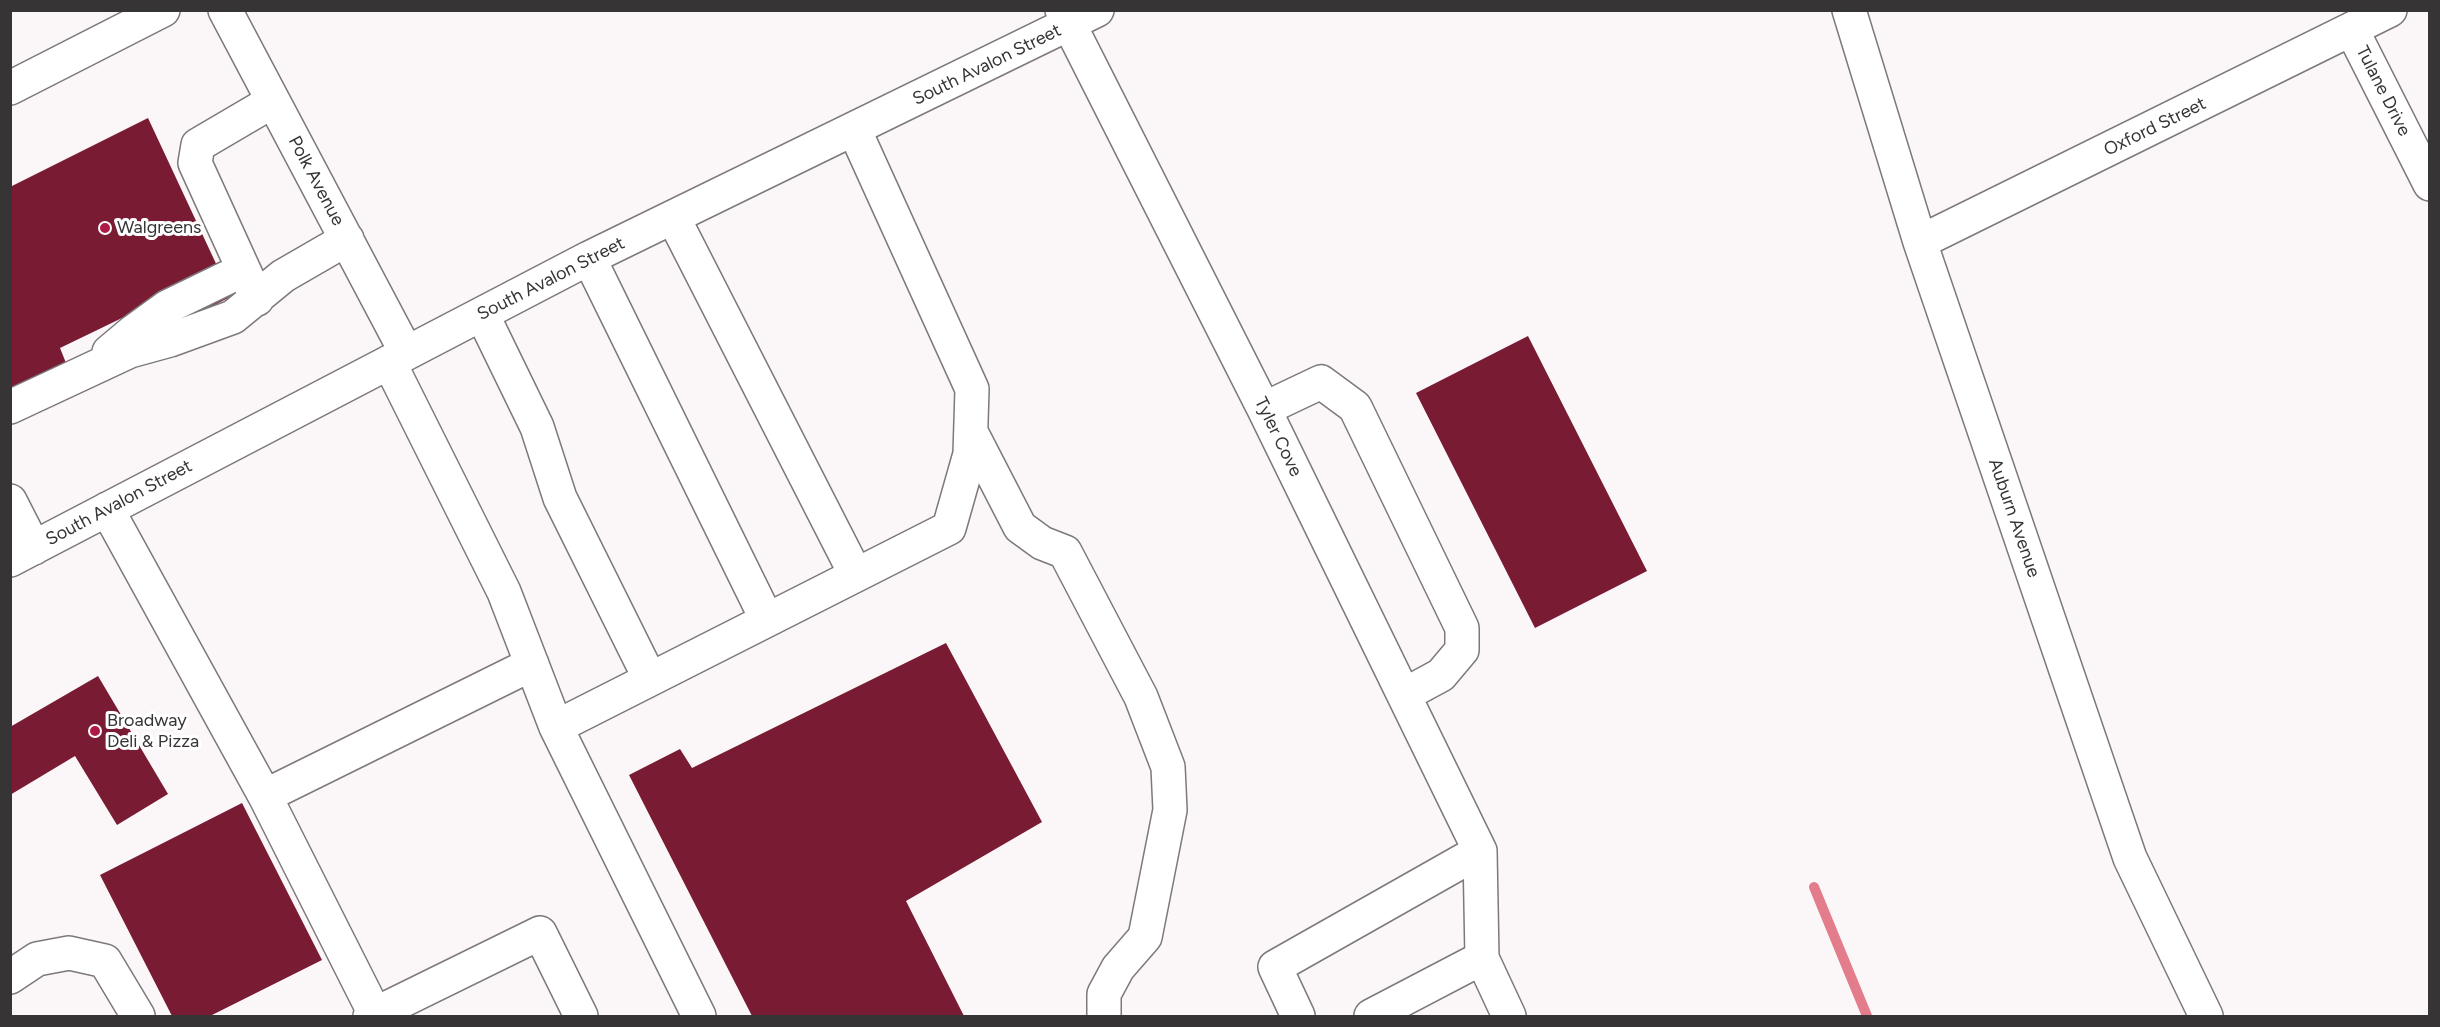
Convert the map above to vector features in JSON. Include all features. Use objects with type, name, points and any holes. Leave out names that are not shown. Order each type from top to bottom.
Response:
[{"type":"street","points":[[10,88],[163,10]]},
{"type":"street","name":"Polk Avenue","points":[[225,10],[347,239],[504,592],[556,727],[699,1017]]},
{"type":"street","name":"Auburn Avenue","points":[[1849,10],[1920,242],[2130,858],[2206,1017]]},
{"type":"street","name":"Oxford Street","points":[[1920,242],[2390,10]]},
{"type":"street","name":"South Avalon Street","points":[[22,554],[589,258],[854,129],[1076,15]]},
{"type":"street","name":"Tyler Cove","points":[[1076,15],[1264,409],[1480,851]]},
{"type":"street","name":"Tulane Drive","points":[[2352,30],[2430,184]]},
{"type":"street","points":[[250,286],[195,163],[198,144],[273,101]]},
{"type":"street","points":[[556,727],[949,528],[970,454],[972,389],[854,129]]},
{"type":"street","points":[[673,217],[856,575]]},
{"type":"street","points":[[88,371],[134,331],[168,307],[283,276],[347,239]]},
{"type":"street","points":[[589,258],[767,620]]},
{"type":"street","points":[[130,351],[170,340],[232,317],[250,286]]},
{"type":"street","points":[[10,407],[130,351],[250,286]]},
{"type":"street","points":[[482,314],[537,427],[560,498],[650,679]]},
{"type":"street","points":[[1264,409],[1321,382],[1355,407],[1462,628],[1462,650],[1441,675],[1404,695]]},
{"type":"street","points":[[971,432],[1020,527],[1042,543],[1065,552],[1141,697],[1168,767],[1170,810],[1145,937],[1118,968],[1104,994],[1104,1017]]},
{"type":"street","points":[[10,501],[22,554]]},
{"type":"street","points":[[107,509],[265,796],[373,1015],[540,933],[581,1017]]},
{"type":"street","points":[[265,796],[532,664]]},
{"type":"street","points":[[1298,1017],[1275,967],[1480,851],[1482,958],[1509,1017]]},
{"type":"street","points":[[10,978],[37,959],[69,953],[105,961],[138,1017]]},
{"type":"street","points":[[1371,1017],[1482,958]]},
{"type":"building","name":"Walgreens","points":[[148,118],[219,270],[224,267],[236,294],[195,315],[182,289],[60,348],[66,363],[13,388],[10,384],[10,187]]},
{"type":"building","points":[[1528,336],[1647,571],[1535,628],[1416,393]]},
{"type":"building","points":[[946,643],[1042,822],[906,901],[964,1016],[752,1016],[629,775],[680,749],[692,768]]},
{"type":"building","name":"Broadway Deli & Pizza","points":[[98,676],[168,794],[117,825],[75,756],[10,795],[10,727]]},
{"type":"building","points":[[242,803],[322,960],[210,1016],[172,1016],[100,875]]},
{"type":"waterway","points":[[1814,887],[1867,1016]]},
{"type":"place","name":"Walgreens","points":[[105,228]]},
{"type":"place","name":"Broadway Deli & Pizza","points":[[95,731]]}]
